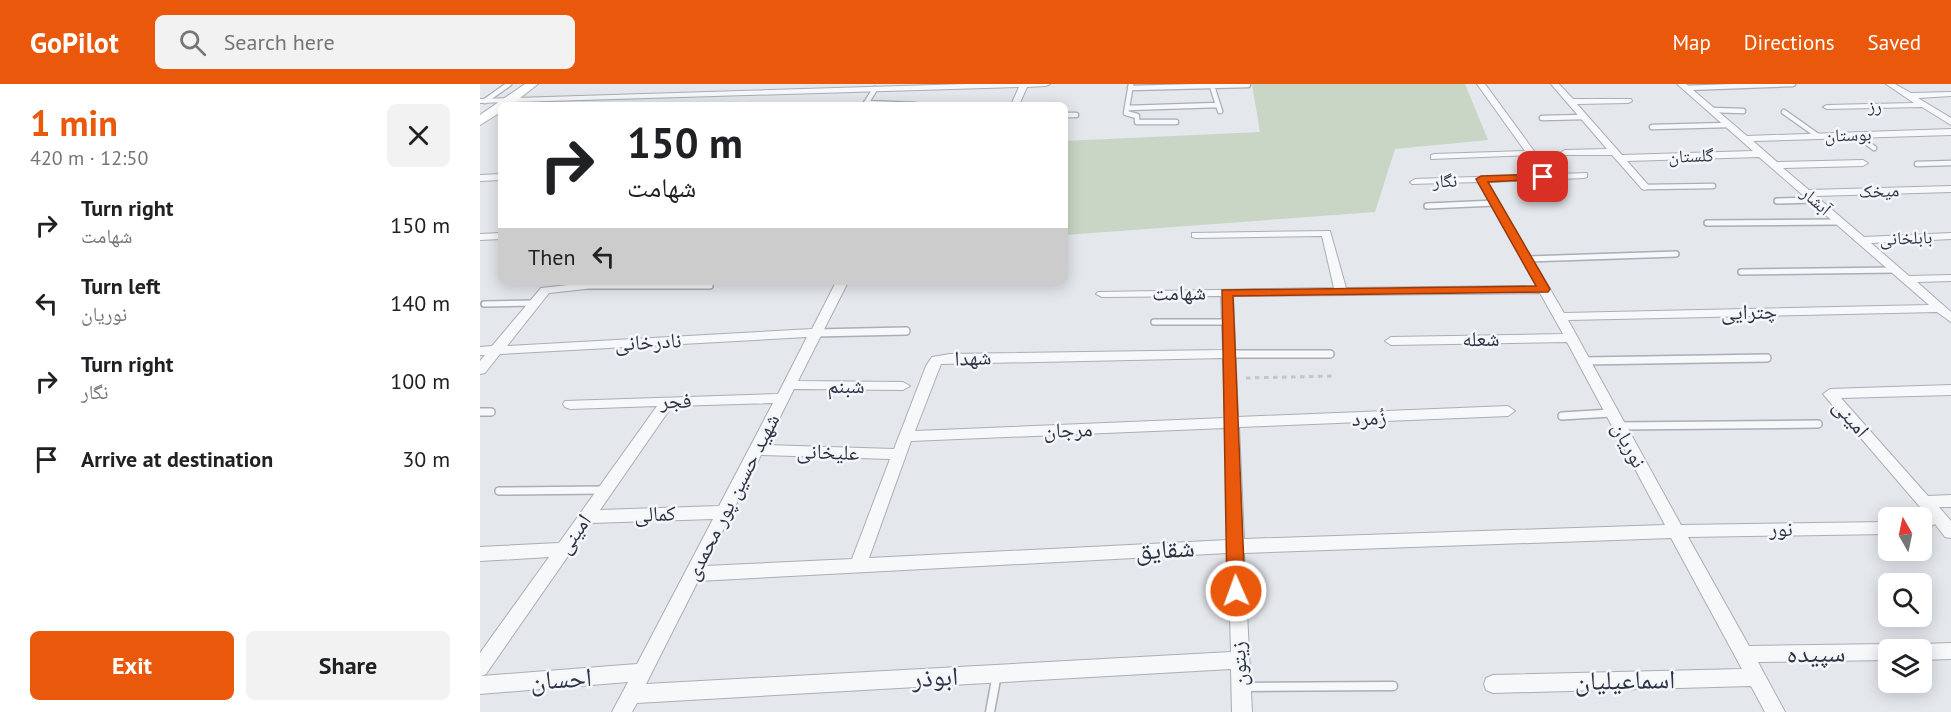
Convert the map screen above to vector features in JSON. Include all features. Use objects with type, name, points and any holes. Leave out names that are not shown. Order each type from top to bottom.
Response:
[{"type":"street","points":[[507,102],[532,84]]},
{"type":"street","points":[[652,96],[667,84]]},
{"type":"street","points":[[1016,102],[1024,84]]},
{"type":"street","points":[[535,102],[821,87],[875,89],[1046,84]]},
{"type":"street","points":[[1434,157],[1531,153],[1481,84]]},
{"type":"street","points":[[1555,84],[1645,187]]},
{"type":"street","points":[[1890,84],[1951,122]]},
{"type":"street","name":"آبشار","points":[[1684,86],[1951,318]]},
{"type":"street","points":[[1908,96],[1951,94]]},
{"type":"street","points":[[606,102],[612,97]]},
{"type":"street","points":[[483,101],[498,103]]},
{"type":"street","points":[[1570,102],[1628,101]]},
{"type":"street","name":"رز","points":[[1827,107],[1923,105]]},
{"type":"street","points":[[480,121],[498,108]]},
{"type":"street","name":"بوستان","points":[[1744,139],[1951,132]]},
{"type":"street","name":"گلستان","points":[[1565,153],[1761,154]]},
{"type":"street","points":[[1774,165],[1863,163]]},
{"type":"street","name":"نگار","points":[[1414,182],[1584,175]]},
{"type":"street","points":[[480,178],[498,177]]},
{"type":"street","name":"نوریان","points":[[1481,179],[1528,259],[1775,712]]},
{"type":"street","name":"میخک","points":[[1811,197],[1951,189]]},
{"type":"street","points":[[1196,235],[1326,233],[1341,291]]},
{"type":"street","points":[[480,237],[498,236]]},
{"type":"street","name":"بابلخانی","points":[[1861,240],[1951,236]]},
{"type":"street","points":[[1906,279],[1951,278]]},
{"type":"street","points":[[480,370],[545,290],[580,285]]},
{"type":"street","name":"شهید حسین پور محمدی","points":[[622,712],[840,285]]},
{"type":"street","name":"شهامت","points":[[1102,294],[1544,289]]},
{"type":"street","name":"زیتون","points":[[1227,292],[1238,660],[1242,712]]},
{"type":"street","name":"چترایی","points":[[1559,317],[1940,308]]},
{"type":"street","name":"نادرخانی","points":[[480,351],[815,333]]},
{"type":"street","name":"شعله","points":[[1391,340],[1571,338]]},
{"type":"street","name":"شهدا","points":[[858,565],[932,366],[937,360],[962,357],[1229,354]]},
{"type":"street","name":"شبنم","points":[[785,392],[903,386]]},
{"type":"street","name":"امینی","points":[[1951,390],[1830,394],[1951,532]]},
{"type":"street","name":"فجر","points":[[570,404],[668,401],[785,392]]},
{"type":"street","name":"امینی","points":[[480,668],[668,401]]},
{"type":"street","name":"زُمرد","points":[[1231,424],[1508,411]]},
{"type":"street","name":"مرجان","points":[[906,436],[1231,424]]},
{"type":"street","name":"علیخانی","points":[[756,450],[900,453]]},
{"type":"street","points":[[1925,502],[1951,501]]},
{"type":"street","name":"کمالی","points":[[587,516],[724,512]]},
{"type":"street","points":[[1932,518],[1936,515]]},
{"type":"street","name":"نور","points":[[1674,529],[1878,528]]},
{"type":"street","name":"شقایق","points":[[692,574],[1234,545],[1674,529]]},
{"type":"street","points":[[480,554],[564,549]]},
{"type":"street","points":[[1932,652],[1951,651]]},
{"type":"street","name":"سپیده","points":[[1743,654],[1878,652]]},
{"type":"street","name":"ابوذر","points":[[632,694],[1238,660]]},
{"type":"street","name":"احسان","points":[[480,685],[642,672]]},
{"type":"street","name":"اسماعیلیان","points":[[1493,684],[1756,677]]},
{"type":"lane","points":[[483,101],[509,84]]},
{"type":"lane","points":[[1684,86],[1793,84]]},
{"type":"lane","points":[[1176,122],[1137,122],[1137,116],[1126,112],[1130,86],[1248,85]]},
{"type":"lane","points":[[1212,86],[1220,111]]},
{"type":"lane","points":[[866,102],[875,89]]},
{"type":"lane","points":[[1127,108],[1218,105]]},
{"type":"lane","points":[[1712,111],[1743,111]]},
{"type":"lane","points":[[1784,112],[1818,136]]},
{"type":"lane","points":[[1068,115],[1076,115]]},
{"type":"lane","points":[[1542,118],[1584,117]]},
{"type":"lane","points":[[1652,127],[1728,125]]},
{"type":"lane","points":[[1856,135],[1874,148]]},
{"type":"lane","points":[[1917,164],[1951,163]]},
{"type":"lane","points":[[1645,187],[1713,186]]},
{"type":"lane","points":[[1777,201],[1811,197]]},
{"type":"lane","points":[[1427,206],[1495,203]]},
{"type":"lane","points":[[1707,224],[1840,222]]},
{"type":"lane","points":[[1528,259],[1676,254]]},
{"type":"lane","points":[[1741,272],[1896,270]]},
{"type":"lane","points":[[648,285],[710,286]]},
{"type":"lane","points":[[484,304],[534,303]]},
{"type":"lane","points":[[1154,322],[1228,322]]},
{"type":"lane","points":[[815,333],[906,331]]},
{"type":"lane","points":[[1229,354],[1330,354]]},
{"type":"lane","points":[[1583,361],[1767,358]]},
{"type":"lane","points":[[480,412],[491,412]]},
{"type":"lane","points":[[1562,416],[1818,424]]},
{"type":"lane","points":[[499,491],[605,490]]},
{"type":"lane","points":[[990,712],[997,674]]},
{"type":"lane","points":[[1240,687],[1393,686]]},
{"type":"path","points":[[1230,379],[1334,376]]},
{"type":"green space","points":[[1252,84],[1465,84],[1488,140],[1395,149],[1375,212],[1068,235],[1068,141],[1260,132]]},
{"type":"route","points":[[1236,591],[1227,292],[1544,289],[1481,179],[1543,177]]}]
